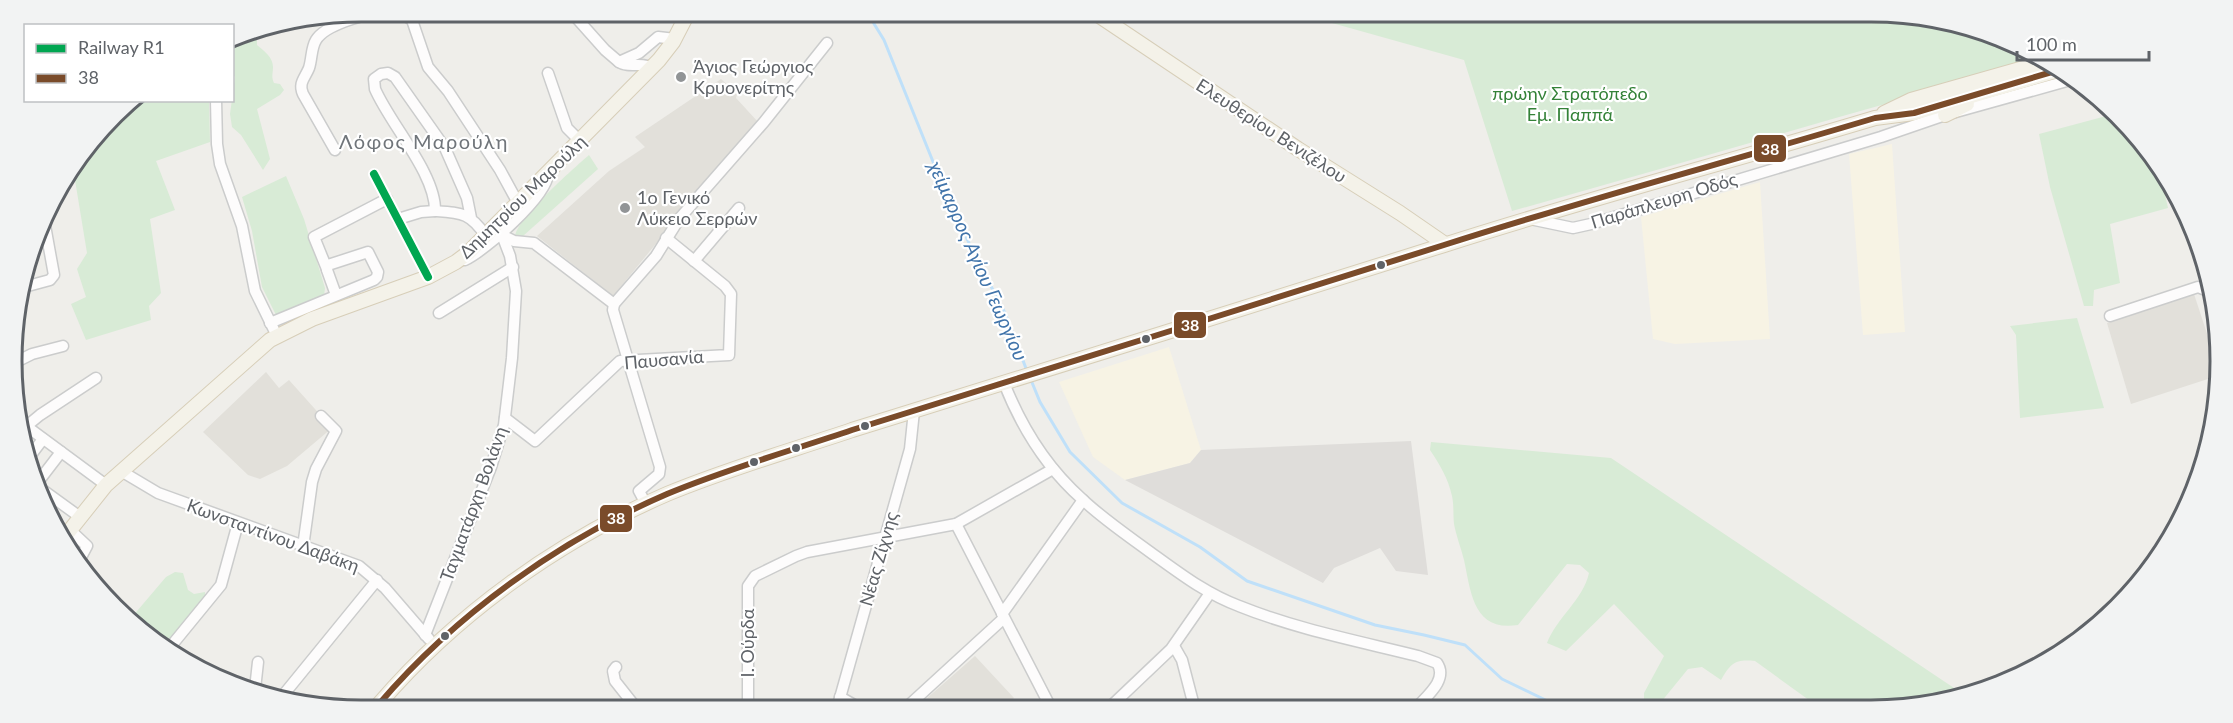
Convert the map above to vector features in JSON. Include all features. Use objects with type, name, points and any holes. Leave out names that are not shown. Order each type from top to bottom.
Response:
[{"type":"main road","name":"Δημητρίου Μαρούλη","points":[[69,532],[106,485],[249,357],[277,336],[312,319],[428,277],[456,262],[486,236],[652,68],[675,39],[684,22]]},
{"type":"main road","name":"Ελευθερίου Βενιζέλου","points":[[1108,22],[1445,244]]},
{"type":"main road","points":[[1875,118],[1911,100],[2035,65]]},
{"type":"main road","points":[[383,700],[435,646],[487,602],[544,561],[591,532],[645,504],[722,473],[1363,272],[1445,244],[1875,118],[1914,113],[2049,73]]},
{"type":"main road","points":[[1945,115],[2004,86]]},
{"type":"street","points":[[413,22],[428,67],[459,108],[500,170],[518,203]]},
{"type":"street","points":[[580,22],[605,50],[620,62],[627,66],[641,64],[652,68]]},
{"type":"street","points":[[335,150],[303,94],[300,84],[309,66],[315,42],[320,36],[345,23]]},
{"type":"street","points":[[620,62],[639,53],[659,36],[675,39]]},
{"type":"street","points":[[645,504],[639,491],[659,474],[660,467],[613,310],[614,304],[652,260],[679,219],[764,122],[827,43]]},
{"type":"street","points":[[435,211],[434,199],[427,179],[375,89],[374,79],[381,74],[388,73],[395,77],[445,148],[467,198],[471,218]]},
{"type":"street","points":[[548,73],[567,128],[580,141]]},
{"type":"street","name":"Παράπλευρη Οδός","points":[[1530,219],[1557,226],[1573,228],[1582,226],[1881,137],[1945,115],[2064,83]]},
{"type":"street","points":[[216,102],[220,164],[242,226],[255,291],[277,336]]},
{"type":"street","points":[[456,262],[471,258],[502,235],[540,192],[547,182],[548,173]]},
{"type":"street","points":[[336,295],[314,237],[387,199]]},
{"type":"street","points":[[666,238],[694,261],[739,208]]},
{"type":"street","points":[[398,219],[421,212],[464,214],[471,218],[486,236]]},
{"type":"street","points":[[31,285],[54,277],[47,235]]},
{"type":"street","points":[[502,235],[517,241],[534,243],[614,304]]},
{"type":"street","name":"Ταγματάρχη Βολάνη","points":[[425,635],[497,450],[505,418],[515,309],[513,267],[502,235]]},
{"type":"street","points":[[270,323],[372,281],[377,278],[378,272],[366,251],[329,264],[327,269]]},
{"type":"street","name":"Παυσανία","points":[[505,418],[536,441],[615,365],[629,360],[729,355],[731,294],[694,261]]},
{"type":"street","points":[[439,313],[513,267]]},
{"type":"street","points":[[2110,316],[2200,286],[2202,287]]},
{"type":"street","points":[[22,359],[63,346]]},
{"type":"street","points":[[28,423],[96,378]]},
{"type":"street","points":[[1010,381],[1025,426],[1053,469],[1083,500],[1153,554],[1210,592],[1245,609],[1304,628],[1434,661],[1440,668],[1439,679],[1423,700]]},
{"type":"street","name":"Νέας Ζίχνης","points":[[839,700],[910,449],[914,411]]},
{"type":"street","points":[[303,548],[312,483],[316,469],[336,431],[321,416]]},
{"type":"street","points":[[30,430],[106,485]]},
{"type":"street","points":[[34,450],[43,439]]},
{"type":"street","points":[[42,476],[61,452]]},
{"type":"street","points":[[886,537],[956,524],[1053,469]]},
{"type":"street","name":"Κωνσταντίνου Δαβάκη","points":[[121,471],[158,493],[303,548],[358,566],[377,580],[435,646]]},
{"type":"street","points":[[50,495],[80,517]]},
{"type":"street","points":[[914,700],[1003,616],[1083,500]]},
{"type":"street","points":[[173,643],[221,585],[238,523]]},
{"type":"street","points":[[956,524],[1047,700]]},
{"type":"street","name":"Ι. Ούρδα","points":[[748,700],[748,595],[751,581],[761,573],[807,552],[886,537]]},
{"type":"street","name":"Δημητρίου Μαρούλη","points":[[72,538],[87,546],[83,554]]},
{"type":"street","points":[[286,692],[377,580]]},
{"type":"street","points":[[1116,700],[1174,646],[1210,592]]},
{"type":"street","points":[[1174,646],[1183,663],[1192,700]]},
{"type":"street","points":[[256,684],[258,662]]},
{"type":"street","points":[[616,667],[613,671],[614,678],[630,700]]},
{"type":"shaded area","name":"1ο Γενικό Λύκειο Σερρών","points":[[721,79],[737,94],[736,98],[758,122],[668,224],[668,229],[613,296],[537,236],[609,171],[645,147],[635,137]]},
{"type":"shaded area","points":[[1892,144],[1905,332],[1863,335],[1849,154]]},
{"type":"shaded area","points":[[1760,182],[1770,339],[1675,344],[1653,339],[1641,217]]},
{"type":"shaded area","points":[[2194,294],[2210,343],[2210,378],[2131,404],[2107,323]]},
{"type":"shaded area","points":[[1169,347],[1201,450],[1190,463],[1125,480],[1093,457],[1059,382]]},
{"type":"shaded area","points":[[266,372],[279,388],[289,380],[332,428],[287,466],[260,479],[248,475],[203,432]]},
{"type":"shaded area","points":[[1411,441],[1428,575],[1396,571],[1380,548],[1334,568],[1323,583],[1125,480],[1190,463],[1201,450]]},
{"type":"shaded area","points":[[975,656],[1014,698],[1012,700],[925,700]]},
{"type":"green space","name":"πρώην Στρατόπεδο Εμ. Παππά","points":[[1328,22],[1894,23],[1938,29],[1980,40],[2033,63],[1512,211],[1464,60]]},
{"type":"green space","points":[[257,39],[257,45],[268,54],[271,60],[274,83],[280,84],[284,90],[257,109],[270,159],[263,170],[241,135],[232,127],[230,114],[232,102],[234,102],[234,47]]},
{"type":"green space","points":[[144,102],[209,102],[210,142],[156,161],[175,210],[150,219],[161,293],[149,306],[151,320],[86,340],[71,304],[86,297],[77,269],[87,253],[75,181],[93,155],[122,122]]},
{"type":"green space","points":[[2105,116],[2140,155],[2164,191],[2168,208],[2110,224],[2120,283],[2094,290],[2093,306],[2084,306],[2050,187],[2039,134]]},
{"type":"green space","points":[[589,155],[598,169],[523,236],[515,236],[518,228],[535,206]]},
{"type":"green space","points":[[286,176],[304,219],[325,288],[324,296],[276,315],[262,287],[252,231],[242,197]]},
{"type":"green space","points":[[2077,318],[2104,408],[2020,418],[2016,335],[2010,326]]},
{"type":"green space","points":[[1431,442],[1611,458],[1956,690],[1894,700],[1809,700],[1755,661],[1743,661],[1734,663],[1721,680],[1702,667],[1688,669],[1663,700],[1644,700],[1644,693],[1664,656],[1614,604],[1566,651],[1547,643],[1586,583],[1589,573],[1580,565],[1567,564],[1518,625],[1503,626],[1483,616],[1469,585],[1454,524],[1450,489],[1430,450]]},
{"type":"green space","points":[[175,572],[183,573],[188,590],[194,594],[205,592],[205,597],[169,640],[135,613],[166,577]]},
{"type":"waterway","name":"χείμαρρος Αγίου Γεωργίου","points":[[873,22],[884,40],[940,179],[973,252],[1005,313],[1027,371]]},
{"type":"waterway","name":"χείμαρρος Αγίου Γεωργίου","points":[[1031,380],[1040,402],[1070,452],[1122,503],[1200,547],[1247,581],[1375,625],[1465,645],[1502,679],[1546,700]]},
{"type":"rail line","name":"R1","points":[[374,174],[428,277]]},
{"type":"transit line","name":"38","points":[[383,700],[409,671],[475,610],[548,557],[626,513],[690,485],[852,430],[1498,228],[1875,118],[1914,113],[2049,73]]},
{"type":"place","name":"Άγιος Γεώργιος Κρυονερίτης","points":[[681,77]]},
{"type":"place","name":"1ο Γενικό Λύκειο Σερρών","points":[[625,208]]},
{"type":"district","name":"Λόφος Μαρούλη","points":[[424,142]]}]
